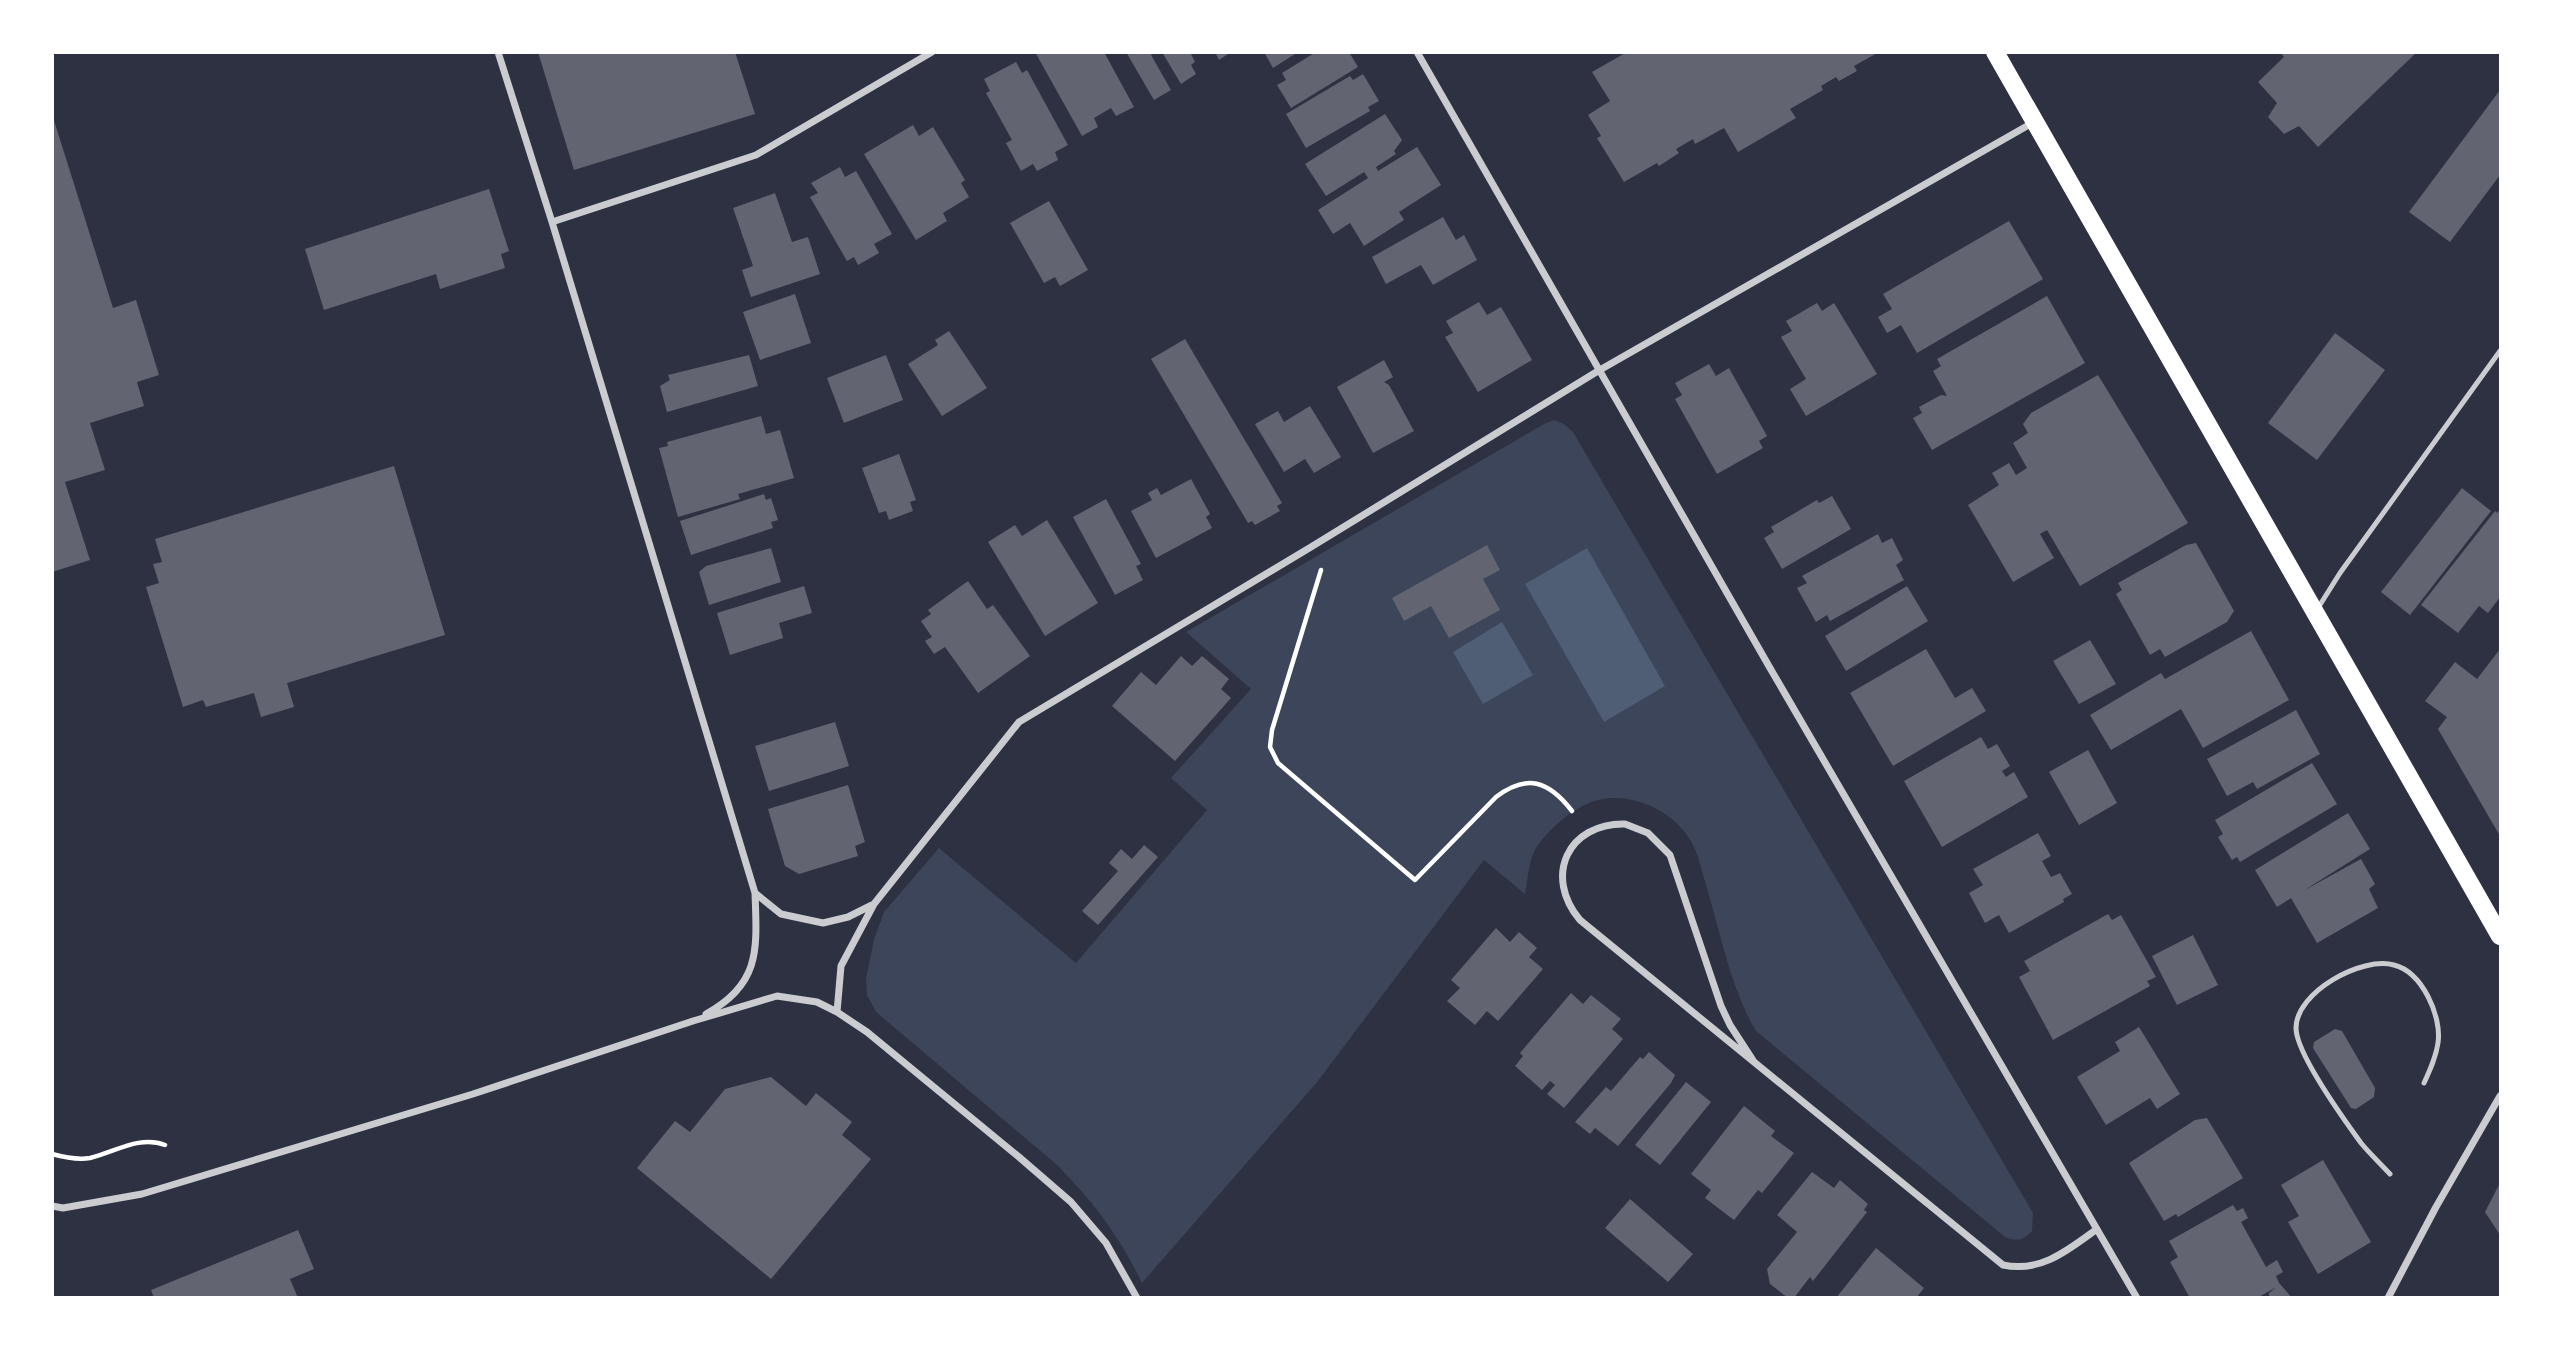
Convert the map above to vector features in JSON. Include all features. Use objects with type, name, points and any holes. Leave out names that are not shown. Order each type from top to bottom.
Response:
[{"type":"main road","points":[[1995,52],[2501,936]]},
{"type":"street","points":[[498,52],[755,893],[757,931],[754,957],[747,977],[733,997],[693,1021]]},
{"type":"street","points":[[552,222],[756,155],[932,52]]},
{"type":"street","points":[[1417,52],[1598,371],[2137,1297]]},
{"type":"street","points":[[837,1012],[841,966],[873,904],[1019,722],[1598,371],[2034,121]]},
{"type":"street","points":[[1754,1062],[1721,1006],[1670,855],[1657,841],[1625,824],[1613,824],[1592,830],[1574,844],[1561,875],[1566,899],[1580,920],[1754,1062],[2003,1265],[2027,1266],[2050,1261],[2097,1229]]},
{"type":"street","points":[[755,893],[781,914],[823,923],[848,917],[873,904]]},
{"type":"street","points":[[52,1206],[63,1209],[142,1194],[473,1094],[776,996],[817,1002],[837,1012],[867,1032],[1019,1157],[1071,1202],[1107,1243],[1137,1297]]},
{"type":"street","points":[[2388,1297],[2436,1207],[2501,1096]]},
{"type":"lane","points":[[2316,611],[2340,573],[2501,351]]},
{"type":"lane","points":[[2390,1174],[2362,1144],[2305,1057],[2296,1028],[2300,1010],[2308,997],[2341,975],[2378,963],[2395,965],[2410,973],[2431,1002],[2439,1040],[2436,1057],[2424,1083]]},
{"type":"path","points":[[1311,547],[1320,564],[1321,574],[1272,730],[1270,747],[1278,764],[1415,880],[1496,797],[1514,786],[1533,781],[1546,786],[1572,811]]},
{"type":"path","points":[[52,1154],[88,1158],[132,1144],[155,1141],[164,1145]]},
{"type":"shaded area","points":[[1554,420],[1573,432],[2033,1213],[2032,1231],[2020,1239],[2005,1237],[1756,1031],[1733,979],[1693,845],[1685,832],[1662,812],[1633,800],[1618,798],[1589,803],[1558,823],[1544,837],[1532,857],[1525,894],[1484,860],[1318,1081],[1142,1283],[1105,1220],[1057,1165],[876,1012],[867,995],[866,979],[874,939],[884,912],[939,848],[1076,963],[1207,810],[1171,778],[1251,689],[1186,632]]},
{"type":"shaded area","points":[[1587,548],[1665,686],[1604,722],[1525,584]]},
{"type":"shaded area","points":[[1502,622],[1533,675],[1483,704],[1453,652]]},
{"type":"building","points":[[538,52],[735,52],[755,114],[574,170]]},
{"type":"building","points":[[1035,52],[1104,52],[1134,107],[1116,116],[1111,108],[1094,118],[1098,127],[1082,136]]},
{"type":"building","points":[[1126,52],[1156,52],[1151,55],[1171,90],[1154,100]]},
{"type":"building","points":[[1162,52],[1190,52],[1195,62],[1191,65],[1196,74],[1181,84]]},
{"type":"building","points":[[1215,52],[1231,52],[1219,60]]},
{"type":"building","points":[[1264,52],[1298,52],[1273,68]]},
{"type":"building","points":[[1316,52],[1349,52],[1358,67],[1291,108],[1277,85],[1286,80],[1282,73]]},
{"type":"building","points":[[1627,52],[1879,52],[1854,66],[1857,71],[1839,81],[1836,77],[1821,86],[1823,90],[1790,109],[1796,118],[1738,152],[1724,128],[1695,144],[1693,139],[1676,149],[1679,153],[1659,166],[1657,163],[1624,182],[1597,138],[1601,136],[1588,115],[1610,101],[1592,72]]},
{"type":"building","points":[[2280,52],[2417,52],[2318,147],[2299,126],[2284,134],[2268,117],[2277,103],[2258,82],[2284,57]]},
{"type":"building","points":[[1016,62],[1022,73],[1027,70],[1068,145],[1055,152],[1058,160],[1037,171],[1033,164],[1021,171],[1006,143],[1012,140],[986,93],[990,91],[984,79]]},
{"type":"building","points":[[1363,74],[1379,101],[1368,107],[1370,111],[1306,148],[1286,114],[1350,76],[1353,80]]},
{"type":"building","points":[[2500,90],[2500,175],[2450,242],[2409,212]]},
{"type":"building","points":[[52,114],[113,308],[136,300],[159,375],[137,382],[144,406],[90,423],[105,470],[65,482],[90,560],[52,572]]},
{"type":"building","points":[[1385,114],[1402,140],[1394,151],[1396,154],[1376,167],[1378,171],[1417,147],[1441,185],[1399,212],[1404,220],[1364,246],[1350,223],[1333,234],[1318,210],[1368,178],[1364,172],[1326,196],[1305,164]]},
{"type":"building","points":[[913,125],[919,136],[933,127],[965,180],[961,183],[969,197],[943,213],[947,221],[916,240],[864,154]]},
{"type":"building","points":[[840,167],[845,177],[856,171],[892,234],[874,244],[879,253],[858,265],[854,257],[847,261],[810,197],[818,193],[811,183]]},
{"type":"building","points":[[489,189],[509,251],[501,254],[505,268],[440,289],[436,274],[324,310],[305,249]]},
{"type":"building","points":[[775,193],[792,242],[808,237],[820,274],[751,297],[742,270],[753,266],[733,208]]},
{"type":"building","points":[[1049,201],[1088,270],[1060,286],[1055,277],[1044,283],[1010,223]]},
{"type":"building","points":[[1443,217],[1456,240],[1464,235],[1477,260],[1433,285],[1421,265],[1386,284],[1372,257]]},
{"type":"building","points":[[2009,221],[2043,279],[1917,353],[1901,325],[1887,333],[1878,317],[1892,309],[1883,294]]},
{"type":"building","points":[[795,294],[811,343],[760,360],[743,312]]},
{"type":"building","points":[[2047,296],[2085,363],[1932,450],[1913,418],[1922,413],[1919,407],[1941,395],[1947,396],[1933,371],[1941,366],[1937,359]]},
{"type":"building","points":[[1479,302],[1487,315],[1501,307],[1532,360],[1478,392],[1445,337],[1453,333],[1446,321]]},
{"type":"building","points":[[1817,303],[1822,311],[1834,303],[1877,374],[1806,416],[1790,389],[1806,379],[1781,337],[1792,331],[1786,321]]},
{"type":"building","points":[[949,331],[987,388],[942,416],[908,364],[938,345],[935,340]]},
{"type":"building","points":[[2335,333],[2385,370],[2317,460],[2268,423]]},
{"type":"building","points":[[1185,339],[1282,503],[1277,506],[1280,511],[1255,525],[1252,521],[1248,523],[1151,359]]},
{"type":"building","points":[[749,355],[758,386],[667,412],[660,386],[670,380],[668,375]]},
{"type":"building","points":[[886,355],[903,400],[844,423],[827,378]]},
{"type":"building","points":[[1384,360],[1393,377],[1384,382],[1389,385],[1414,431],[1373,453],[1337,387]]},
{"type":"building","points":[[1709,364],[1716,376],[1729,368],[1767,436],[1759,441],[1763,448],[1717,474],[1675,399],[1682,395],[1675,383]]},
{"type":"building","points":[[2098,375],[2188,523],[2080,586],[2047,530],[2040,534],[2054,558],[2013,582],[1968,505],[1999,485],[1992,473],[2009,463],[2016,475],[2027,468],[2013,443],[2028,433],[2023,424],[2031,413]]},
{"type":"building","points":[[1310,406],[1341,457],[1314,473],[1305,459],[1284,472],[1255,424],[1278,411],[1284,422]]},
{"type":"building","points":[[761,416],[766,434],[780,430],[794,478],[738,494],[740,499],[678,517],[659,448],[668,446],[667,442]]},
{"type":"building","points":[[899,454],[916,500],[910,502],[913,511],[889,520],[886,511],[879,513],[862,468]]},
{"type":"building","points":[[394,466],[445,635],[287,683],[294,707],[261,717],[254,693],[206,707],[203,700],[183,707],[146,587],[159,583],[153,564],[162,562],[155,539]]},
{"type":"building","points":[[1191,479],[1210,514],[1206,517],[1212,528],[1156,558],[1131,511],[1152,500],[1148,493],[1157,488],[1161,495]]},
{"type":"building","points":[[2462,488],[2491,511],[2410,615],[2381,592]]},
{"type":"building","points":[[764,494],[766,500],[771,498],[778,520],[771,522],[773,528],[691,555],[680,521]]},
{"type":"building","points":[[1832,496],[1851,529],[1782,569],[1764,538],[1774,532],[1771,527],[1817,500],[1819,503]]},
{"type":"building","points":[[1106,499],[1141,564],[1136,566],[1143,580],[1115,595],[1073,517]]},
{"type":"building","points":[[2500,509],[2500,597],[2488,613],[2479,606],[2458,633],[2421,605],[2495,511],[2497,513]]},
{"type":"building","points":[[1047,520],[1098,603],[1045,636],[988,542],[1015,525],[1022,536]]},
{"type":"building","points":[[1878,534],[1882,543],[1892,538],[1903,560],[1896,565],[1904,580],[1830,621],[1827,615],[1816,622],[1797,588],[1807,583],[1802,576]]},
{"type":"building","points":[[2196,543],[2234,611],[2227,622],[2165,657],[2160,649],[2150,655],[2116,594],[2122,590],[2118,583],[2186,545]]},
{"type":"building","points":[[1487,545],[1500,570],[1483,579],[1500,610],[1449,638],[1431,606],[1404,621],[1392,598]]},
{"type":"building","points":[[771,548],[781,582],[709,605],[699,572],[706,566]]},
{"type":"building","points":[[968,581],[987,609],[993,605],[1030,656],[978,693],[945,647],[934,654],[925,641],[932,637],[921,621],[931,614],[928,610]]},
{"type":"building","points":[[804,586],[812,613],[779,623],[783,638],[730,655],[717,613]]},
{"type":"building","points":[[1907,586],[1928,621],[1846,671],[1825,636]]},
{"type":"building","points":[[2251,631],[2289,700],[2203,748],[2181,709],[2111,750],[2090,715],[2161,673],[2165,679]]},
{"type":"building","points":[[2090,640],[2116,684],[2079,704],[2053,661]]},
{"type":"building","points":[[1926,649],[1955,698],[1972,688],[1986,711],[1893,766],[1850,693]]},
{"type":"building","points":[[2500,649],[2500,836],[2438,729],[2447,717],[2425,701],[2455,662],[2477,679]]},
{"type":"building","points":[[1181,656],[1192,666],[1202,656],[1229,679],[1221,689],[1231,698],[1175,761],[1112,706],[1141,672],[1156,685]]},
{"type":"building","points":[[2296,710],[2320,754],[2257,789],[2253,782],[2227,796],[2207,759]]},
{"type":"building","points":[[835,722],[849,766],[769,791],[755,746]]},
{"type":"building","points":[[1981,737],[1988,749],[1997,744],[2010,766],[2002,771],[2006,777],[2014,772],[2028,797],[1942,847],[1904,781]]},
{"type":"building","points":[[2088,750],[2117,803],[2079,825],[2049,772]]},
{"type":"building","points":[[2312,763],[2337,804],[2240,862],[2237,857],[2232,860],[2218,837],[2223,834],[2215,820]]},
{"type":"building","points":[[848,785],[865,842],[855,846],[858,856],[799,874],[785,866],[768,809]]},
{"type":"building","points":[[2348,813],[2370,849],[2303,891],[2361,859],[2375,884],[2369,889],[2378,908],[2317,943],[2291,898],[2277,907],[2255,870]]},
{"type":"building","points":[[2038,833],[2051,856],[2042,861],[2051,877],[2060,873],[2072,894],[2063,899],[2064,902],[2009,933],[1999,915],[1985,923],[1969,893],[1983,885],[1973,869]]},
{"type":"building","points":[[1144,845],[1158,857],[1098,925],[1082,911],[1118,871],[1109,863],[1121,849],[1132,859]]},
{"type":"building","points":[[2108,914],[2112,920],[2121,915],[2156,977],[2147,981],[2150,986],[2053,1040],[2019,977],[2030,971],[2024,961]]},
{"type":"building","points":[[1496,928],[1510,942],[1519,932],[1537,948],[1529,957],[1543,969],[1498,1021],[1487,1011],[1475,1025],[1447,1001],[1460,988],[1451,980]]},
{"type":"building","points":[[2193,935],[2218,985],[2177,1005],[2152,956]]},
{"type":"building","points":[[1571,993],[1583,1004],[1591,995],[1621,1019],[1612,1029],[1623,1039],[1564,1108],[1547,1094],[1555,1085],[1550,1081],[1542,1090],[1515,1066],[1523,1056],[1520,1053]]},
{"type":"building","points":[[2139,1027],[2180,1094],[2157,1109],[2150,1098],[2106,1125],[2077,1077],[2120,1051],[2115,1042]]},
{"type":"building","points":[[2335,1029],[2342,1031],[2375,1088],[2374,1097],[2356,1109],[2351,1108],[2313,1048],[2314,1042]]},
{"type":"building","points":[[1649,1052],[1675,1075],[1618,1146],[1595,1128],[1590,1134],[1575,1122],[1606,1087],[1611,1091],[1640,1057],[1643,1059]]},
{"type":"building","points":[[771,1077],[806,1106],[816,1093],[852,1122],[842,1135],[871,1159],[771,1279],[637,1168],[675,1121],[690,1132],[725,1089]]},
{"type":"building","points":[[1686,1082],[1711,1102],[1660,1165],[1635,1145]]},
{"type":"building","points":[[1744,1106],[1775,1131],[1771,1136],[1794,1153],[1762,1193],[1758,1190],[1734,1220],[1705,1198],[1711,1190],[1691,1174]]},
{"type":"building","points":[[2207,1118],[2243,1178],[2178,1217],[2176,1214],[2164,1221],[2129,1163],[2195,1120]]},
{"type":"building","points":[[2323,1160],[2371,1242],[2318,1274],[2288,1222],[2299,1216],[2281,1185]]},
{"type":"building","points":[[1812,1172],[1834,1188],[1840,1180],[1868,1204],[1864,1210],[1867,1212],[1813,1281],[1810,1277],[1794,1298],[1788,1298],[1770,1284],[1767,1269],[1797,1232],[1777,1215]]},
{"type":"building","points":[[2500,1183],[2500,1235],[2485,1212]]},
{"type":"building","points":[[1630,1199],[1693,1254],[1668,1282],[1605,1228]]},
{"type":"building","points":[[2233,1205],[2237,1211],[2243,1208],[2248,1218],[2241,1222],[2266,1267],[2277,1260],[2283,1272],[2276,1276],[2280,1285],[2257,1298],[2190,1298],[2170,1262],[2178,1257],[2169,1241]]},
{"type":"building","points":[[298,1230],[314,1269],[290,1279],[298,1298],[154,1298],[151,1290]]},
{"type":"building","points":[[1876,1248],[1924,1288],[1916,1298],[1836,1298]]},
{"type":"building","points":[[2280,1284],[2292,1298],[2269,1298],[2269,1293]]}]
